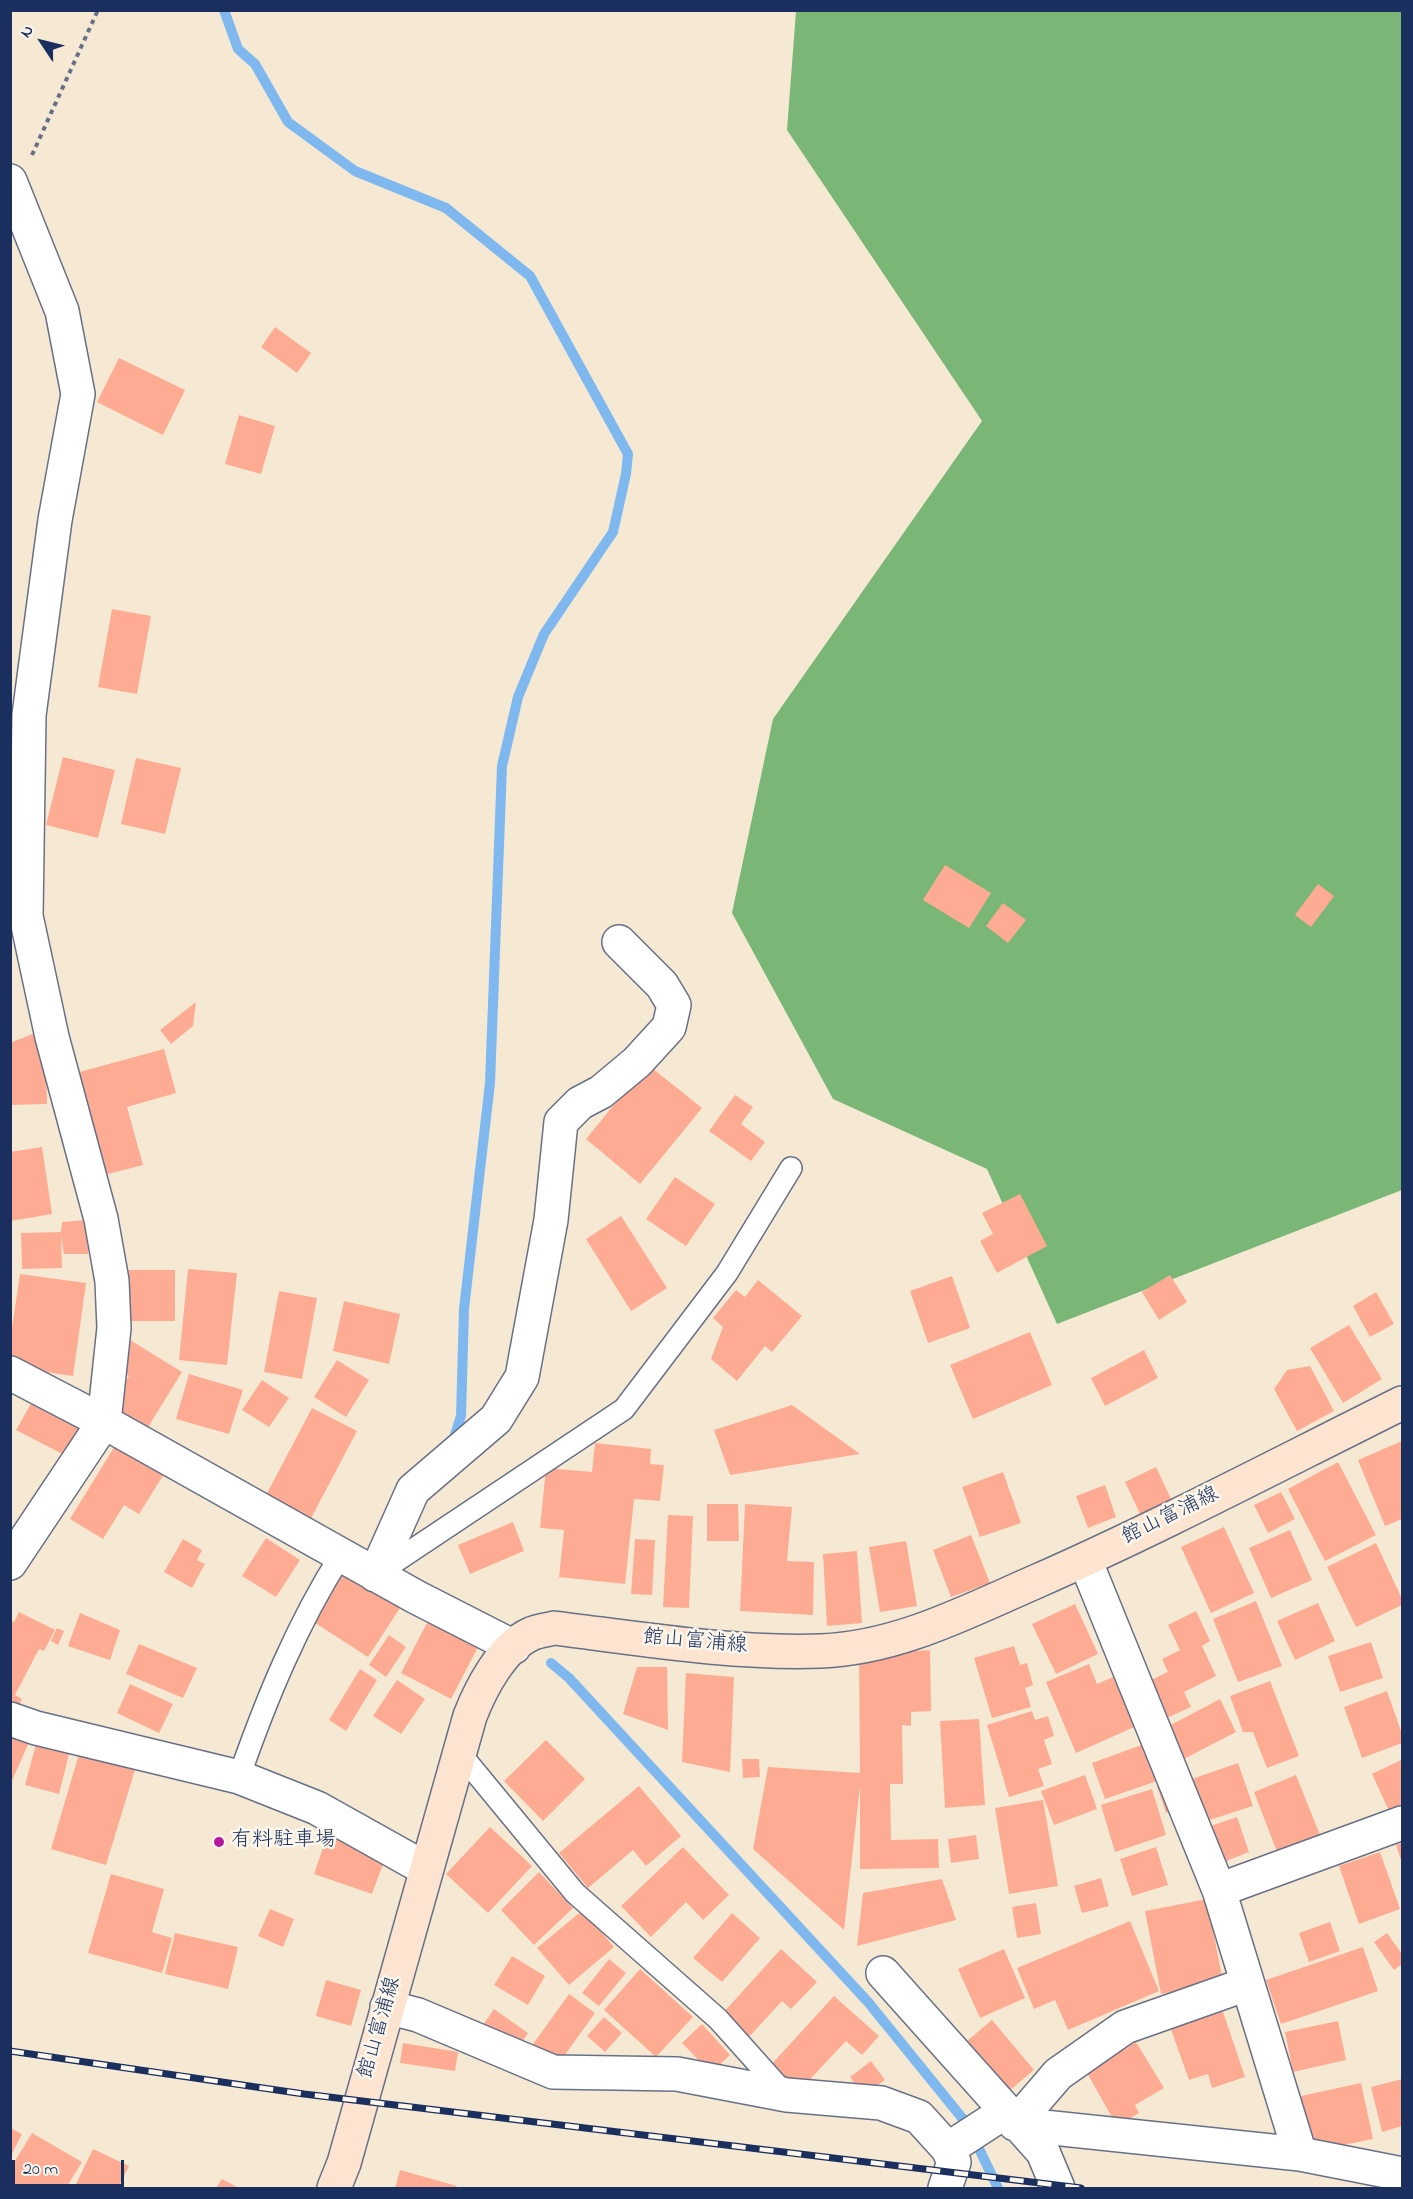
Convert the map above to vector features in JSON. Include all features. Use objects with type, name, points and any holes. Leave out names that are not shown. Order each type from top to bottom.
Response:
[{"type":"main road","name":"館山富浦線","points":[[334,2188],[344,2163],[458,1751],[478,1694],[491,1672],[514,1647],[530,1634],[554,1628],[710,1647],[821,1651],[922,1632],[1084,1560],[1402,1403]]},
{"type":"street","points":[[10,1563],[104,1422],[114,1328],[112,1281],[101,1219],[18,917],[20,713],[78,394],[62,311],[13,186]]},
{"type":"street","points":[[375,1575],[413,1490],[496,1419],[522,1377],[551,1220],[561,1122],[580,1103],[601,1092],[637,1062],[669,1028],[674,1005],[662,984],[619,942]]},
{"type":"street","points":[[10,1373],[104,1422],[375,1575],[514,1647]]},
{"type":"street","points":[[1084,1560],[1219,1890],[1300,2154]]},
{"type":"street","points":[[10,1719],[36,1728],[239,1777],[317,1808],[426,1869]]},
{"type":"street","points":[[1219,1890],[1402,1823]]},
{"type":"street","points":[[883,1973],[1005,2118],[1043,2152],[1058,2188]]},
{"type":"street","points":[[953,2146],[1005,2118],[1058,2074],[1125,2027],[1247,1984]]},
{"type":"street","points":[[387,2007],[418,2014],[553,2072],[677,2073],[787,2096],[881,2103],[919,2117],[953,2146],[954,2162],[945,2188]]},
{"type":"street","points":[[1005,2118],[1300,2154],[1402,2174]]},
{"type":"lane","points":[[375,1575],[624,1409],[727,1273],[791,1168]]},
{"type":"lane","points":[[239,1777],[273,1685],[310,1608],[341,1555]]},
{"type":"lane","points":[[458,1751],[575,1893],[718,2019],[787,2096]]},
{"type":"path","points":[[13,186],[98,10]]},
{"type":"green space","points":[[796,11],[1402,11],[1402,1190],[1057,1324],[987,1169],[833,1099],[732,913],[773,719],[982,421],[787,130]]},
{"type":"building","points":[[275,327],[311,353],[297,373],[261,347]]},
{"type":"building","points":[[119,358],[185,390],[163,435],[97,402]]},
{"type":"building","points":[[239,415],[275,426],[261,474],[225,464]]},
{"type":"building","points":[[112,609],[151,616],[137,694],[98,687]]},
{"type":"building","points":[[63,757],[115,770],[98,838],[46,825]]},
{"type":"building","points":[[136,758],[181,768],[165,834],[121,824]]},
{"type":"building","points":[[945,865],[991,893],[969,928],[923,900]]},
{"type":"building","points":[[1318,884],[1334,896],[1311,927],[1295,915]]},
{"type":"building","points":[[1003,903],[1026,920],[1008,943],[986,926]]},
{"type":"building","points":[[196,1002],[193,1026],[171,1044],[160,1030]]},
{"type":"building","points":[[45,1029],[47,1104],[10,1105],[10,1043]]},
{"type":"building","points":[[164,1049],[176,1093],[127,1107],[143,1165],[100,1176],[72,1074]]},
{"type":"building","points":[[647,1064],[702,1108],[640,1184],[586,1139]]},
{"type":"building","points":[[735,1095],[753,1107],[741,1124],[765,1142],[751,1161],[709,1131]]},
{"type":"building","points":[[42,1147],[52,1214],[10,1221],[10,1152]]},
{"type":"building","points":[[675,1177],[715,1204],[686,1246],[646,1219]]},
{"type":"building","points":[[1020,1194],[1047,1246],[997,1273],[980,1241],[993,1234],[982,1213]]},
{"type":"building","points":[[621,1216],[667,1288],[631,1311],[586,1239]]},
{"type":"building","points":[[87,1220],[88,1254],[64,1254],[61,1236],[62,1268],[22,1269],[21,1233],[61,1232],[62,1222]]},
{"type":"building","points":[[188,1269],[237,1273],[227,1365],[179,1360]]},
{"type":"building","points":[[122,1270],[175,1270],[175,1321],[122,1321]]},
{"type":"building","points":[[20,1274],[86,1283],[73,1376],[10,1367],[10,1341]]},
{"type":"building","points":[[1170,1275],[1187,1302],[1159,1320],[1142,1292]]},
{"type":"building","points":[[952,1276],[970,1328],[928,1343],[910,1291]]},
{"type":"building","points":[[758,1280],[802,1316],[772,1352],[765,1346],[737,1381],[711,1359],[723,1327],[713,1318],[736,1290],[745,1297]]},
{"type":"building","points":[[279,1291],[317,1298],[302,1379],[264,1372]]},
{"type":"building","points":[[1376,1292],[1394,1324],[1370,1337],[1353,1306]]},
{"type":"building","points":[[344,1301],[400,1314],[389,1364],[333,1351]]},
{"type":"building","points":[[1349,1325],[1382,1379],[1343,1403],[1310,1348]]},
{"type":"building","points":[[1030,1332],[1052,1385],[973,1419],[950,1365]]},
{"type":"building","points":[[122,1335],[182,1372],[147,1429],[110,1406],[129,1376],[118,1368]]},
{"type":"building","points":[[1144,1350],[1158,1378],[1105,1406],[1091,1378]]},
{"type":"building","points":[[337,1360],[369,1380],[346,1417],[314,1397]]},
{"type":"building","points":[[1310,1366],[1334,1411],[1297,1431],[1274,1389],[1287,1370]]},
{"type":"building","points":[[189,1374],[243,1390],[229,1434],[176,1419]]},
{"type":"building","points":[[262,1380],[289,1398],[269,1427],[242,1410]]},
{"type":"building","points":[[32,1402],[84,1429],[70,1458],[16,1430]]},
{"type":"building","points":[[792,1405],[860,1454],[730,1475],[714,1430]]},
{"type":"building","points":[[312,1408],[357,1431],[309,1522],[264,1499]]},
{"type":"building","points":[[1402,1441],[1402,1519],[1385,1526],[1358,1460]]},
{"type":"building","points":[[595,1443],[651,1449],[650,1464],[664,1465],[660,1501],[634,1499],[625,1584],[559,1577],[564,1530],[540,1528],[546,1468],[592,1472]]},
{"type":"building","points":[[116,1444],[164,1474],[139,1514],[124,1505],[103,1539],[70,1519]]},
{"type":"building","points":[[1338,1462],[1376,1535],[1325,1561],[1288,1489]]},
{"type":"building","points":[[1156,1467],[1171,1499],[1140,1514],[1125,1482]]},
{"type":"building","points":[[1003,1472],[1021,1523],[980,1537],[962,1487]]},
{"type":"building","points":[[1105,1485],[1116,1517],[1088,1528],[1076,1496]]},
{"type":"building","points":[[1281,1492],[1295,1519],[1268,1533],[1254,1505]]},
{"type":"building","points":[[707,1504],[738,1504],[739,1541],[707,1541]]},
{"type":"building","points":[[745,1504],[792,1507],[787,1561],[814,1562],[813,1615],[740,1611]]},
{"type":"building","points":[[668,1515],[693,1516],[689,1608],[663,1607]]},
{"type":"building","points":[[513,1522],[524,1551],[470,1574],[458,1545]]},
{"type":"building","points":[[1224,1527],[1254,1593],[1211,1613],[1181,1547]]},
{"type":"building","points":[[1290,1530],[1312,1580],[1271,1598],[1249,1548]]},
{"type":"building","points":[[971,1535],[990,1583],[951,1597],[933,1550]]},
{"type":"building","points":[[266,1538],[300,1560],[276,1597],[242,1576]]},
{"type":"building","points":[[183,1539],[202,1550],[197,1560],[205,1564],[192,1588],[164,1572]]},
{"type":"building","points":[[635,1539],[655,1540],[652,1595],[631,1594]]},
{"type":"building","points":[[906,1541],[917,1606],[880,1612],[869,1547]]},
{"type":"building","points":[[1376,1543],[1402,1599],[1402,1605],[1356,1627],[1327,1567]]},
{"type":"building","points":[[857,1551],[862,1623],[827,1626],[823,1554]]},
{"type":"building","points":[[343,1566],[402,1605],[368,1657],[309,1619]]},
{"type":"building","points":[[1256,1601],[1282,1666],[1238,1682],[1213,1619]]},
{"type":"building","points":[[1318,1603],[1335,1641],[1295,1660],[1277,1621]]},
{"type":"building","points":[[1075,1604],[1098,1654],[1056,1674],[1032,1624]]},
{"type":"building","points":[[1196,1611],[1210,1641],[1202,1646],[1216,1676],[1184,1692],[1191,1707],[1162,1720],[1144,1683],[1168,1672],[1162,1659],[1180,1650],[1168,1625]]},
{"type":"building","points":[[19,1612],[55,1630],[44,1651],[39,1649],[15,1695],[22,1699],[16,1712],[10,1709],[10,1621],[14,1622]]},
{"type":"building","points":[[80,1613],[120,1630],[110,1660],[68,1646]]},
{"type":"building","points":[[429,1619],[479,1645],[451,1699],[401,1673]]},
{"type":"building","points":[[57,1628],[64,1631],[58,1645],[51,1641]]},
{"type":"building","points":[[389,1635],[406,1647],[386,1677],[369,1665]]},
{"type":"building","points":[[1371,1642],[1383,1678],[1340,1692],[1328,1656]]},
{"type":"building","points":[[139,1644],[197,1668],[183,1698],[126,1674]]},
{"type":"building","points":[[1014,1646],[1020,1665],[1027,1663],[1033,1685],[1025,1688],[1031,1707],[992,1718],[974,1658]]},
{"type":"building","points":[[930,1650],[931,1711],[911,1712],[911,1726],[902,1725],[903,1784],[890,1784],[891,1840],[938,1839],[939,1868],[860,1869],[860,1786],[844,1930],[753,1849],[768,1767],[860,1773],[859,1655]]},
{"type":"building","points":[[1089,1664],[1097,1684],[1120,1674],[1141,1724],[1076,1753],[1046,1682]]},
{"type":"building","points":[[637,1667],[667,1667],[668,1730],[623,1714]]},
{"type":"building","points":[[360,1669],[377,1680],[346,1731],[329,1720]]},
{"type":"building","points":[[686,1673],[734,1677],[730,1772],[682,1762]]},
{"type":"building","points":[[397,1680],[425,1699],[401,1734],[373,1716]]},
{"type":"building","points":[[1270,1681],[1299,1756],[1267,1768],[1253,1732],[1243,1732],[1230,1696]]},
{"type":"building","points":[[130,1684],[173,1704],[159,1733],[117,1713]]},
{"type":"building","points":[[1387,1691],[1402,1734],[1402,1743],[1362,1758],[1344,1707]]},
{"type":"building","points":[[1220,1699],[1236,1732],[1184,1759],[1167,1727]]},
{"type":"building","points":[[1032,1711],[1035,1720],[1048,1716],[1054,1736],[1044,1740],[1052,1764],[1038,1769],[1044,1786],[1009,1797],[987,1725]]},
{"type":"building","points":[[979,1719],[985,1805],[945,1808],[940,1721]]},
{"type":"building","points":[[10,1729],[31,1738],[10,1785]]},
{"type":"building","points":[[38,1737],[71,1746],[59,1794],[25,1785]]},
{"type":"building","points":[[546,1740],[585,1779],[543,1821],[504,1781]]},
{"type":"building","points":[[1144,1744],[1157,1781],[1105,1799],[1092,1763]]},
{"type":"building","points":[[81,1747],[137,1763],[106,1865],[51,1849]]},
{"type":"building","points":[[742,1759],[759,1759],[760,1777],[743,1778]]},
{"type":"building","points":[[1401,1760],[1402,1804],[1389,1811],[1372,1774]]},
{"type":"building","points":[[1238,1763],[1253,1806],[1200,1823],[1186,1781]]},
{"type":"building","points":[[1085,1775],[1097,1809],[1054,1825],[1041,1791]]},
{"type":"building","points":[[1296,1775],[1322,1840],[1279,1857],[1254,1792]]},
{"type":"building","points":[[1168,1781],[1179,1808],[1166,1813],[1157,1786]]},
{"type":"building","points":[[639,1786],[681,1836],[646,1866],[633,1850],[588,1888],[559,1853]]},
{"type":"building","points":[[1152,1789],[1166,1835],[1115,1852],[1101,1805]]},
{"type":"building","points":[[1043,1800],[1058,1886],[1009,1894],[995,1808]]},
{"type":"building","points":[[1237,1817],[1249,1852],[1219,1864],[1205,1828]]},
{"type":"building","points":[[490,1827],[532,1866],[488,1913],[446,1874]]},
{"type":"building","points":[[976,1835],[979,1859],[951,1863],[948,1839]]},
{"type":"building","points":[[327,1836],[386,1856],[372,1894],[314,1874]]},
{"type":"building","points":[[1402,1843],[1402,1863],[1396,1845]]},
{"type":"building","points":[[683,1847],[729,1895],[703,1920],[686,1902],[651,1937],[621,1906]]},
{"type":"building","points":[[1156,1847],[1168,1885],[1132,1896],[1120,1859]]},
{"type":"building","points":[[1380,1852],[1400,1909],[1359,1924],[1339,1866]]},
{"type":"building","points":[[539,1872],[573,1908],[534,1945],[501,1910]]},
{"type":"building","points":[[111,1874],[164,1889],[152,1932],[172,1938],[162,1973],[88,1953]]},
{"type":"building","points":[[1101,1878],[1109,1906],[1082,1913],[1074,1886]]},
{"type":"building","points":[[942,1879],[956,1920],[857,1946],[863,1893]]},
{"type":"building","points":[[1207,1899],[1223,1982],[1161,1994],[1145,1911]]},
{"type":"building","points":[[1036,1903],[1041,1934],[1017,1938],[1012,1907]]},
{"type":"building","points":[[270,1909],[294,1919],[283,1947],[258,1936]]},
{"type":"building","points":[[583,1910],[614,1947],[569,1985],[537,1948]]},
{"type":"building","points":[[732,1913],[760,1938],[722,1982],[693,1958]]},
{"type":"building","points":[[1130,1921],[1159,1991],[1068,2030],[1055,2000],[1034,2009],[1017,1968]]},
{"type":"building","points":[[1330,1922],[1340,1951],[1309,1962],[1299,1933]]},
{"type":"building","points":[[175,1933],[238,1947],[228,1989],[165,1974]]},
{"type":"building","points":[[1387,1933],[1402,1954],[1402,1964],[1394,1970],[1374,1942]]},
{"type":"building","points":[[1363,1947],[1378,1991],[1281,2024],[1266,1980]]},
{"type":"building","points":[[781,1949],[817,1982],[791,2009],[782,2001],[749,2037],[723,2013]]},
{"type":"building","points":[[1004,1949],[1025,1998],[980,2018],[958,1969]]},
{"type":"building","points":[[512,1956],[545,1976],[528,2005],[494,1985]]},
{"type":"building","points":[[609,1959],[626,1973],[599,2006],[582,1993]]},
{"type":"building","points":[[640,1969],[693,2017],[656,2057],[604,2010]]},
{"type":"building","points":[[326,1980],[361,1990],[351,2026],[316,2016]]},
{"type":"building","points":[[569,1994],[595,2013],[557,2066],[531,2047]]},
{"type":"building","points":[[834,1996],[879,2036],[862,2055],[846,2041],[798,2092],[770,2066]]},
{"type":"building","points":[[1220,2003],[1245,2077],[1212,2088],[1208,2074],[1189,2080],[1168,2021]]},
{"type":"building","points":[[494,2009],[528,2033],[518,2048],[483,2025]]},
{"type":"building","points":[[604,2017],[622,2033],[605,2052],[587,2036]]},
{"type":"building","points":[[992,2020],[1034,2070],[1003,2096],[961,2046]]},
{"type":"building","points":[[1338,2021],[1346,2060],[1293,2072],[1285,2032]]},
{"type":"building","points":[[702,2024],[730,2055],[711,2073],[682,2043]]},
{"type":"building","points":[[1136,2042],[1164,2088],[1135,2105],[1139,2113],[1117,2126],[1087,2073]]},
{"type":"building","points":[[403,2043],[458,2052],[455,2071],[400,2063]]},
{"type":"building","points":[[871,2061],[885,2080],[863,2095],[850,2077]]},
{"type":"building","points":[[1402,2079],[1402,2126],[1382,2132],[1371,2087]]},
{"type":"building","points":[[1361,2083],[1373,2139],[1312,2151],[1301,2096]]},
{"type":"building","points":[[10,2128],[22,2134],[10,2158]]},
{"type":"building","points":[[32,2133],[82,2162],[66,2188],[10,2188],[10,2169]]},
{"type":"building","points":[[93,2149],[129,2166],[118,2188],[74,2188]]},
{"type":"building","points":[[400,2170],[457,2186],[456,2188],[395,2188]]},
{"type":"building","points":[[222,2179],[239,2188],[216,2188]]},
{"type":"waterway","points":[[224,10],[238,49],[255,64],[288,122],[355,171],[446,208],[530,276],[628,454],[626,474],[613,532],[544,634],[518,697],[502,766],[490,1083],[464,1309],[461,1416],[454,1438]]},
{"type":"waterway","points":[[551,1663],[569,1678],[868,2002],[967,2124],[998,2188]]},
{"type":"railway","points":[[10,2051],[304,2094],[1081,2188]]},
{"type":"place","name":"有料駐車場","points":[[219,1842]]}]
